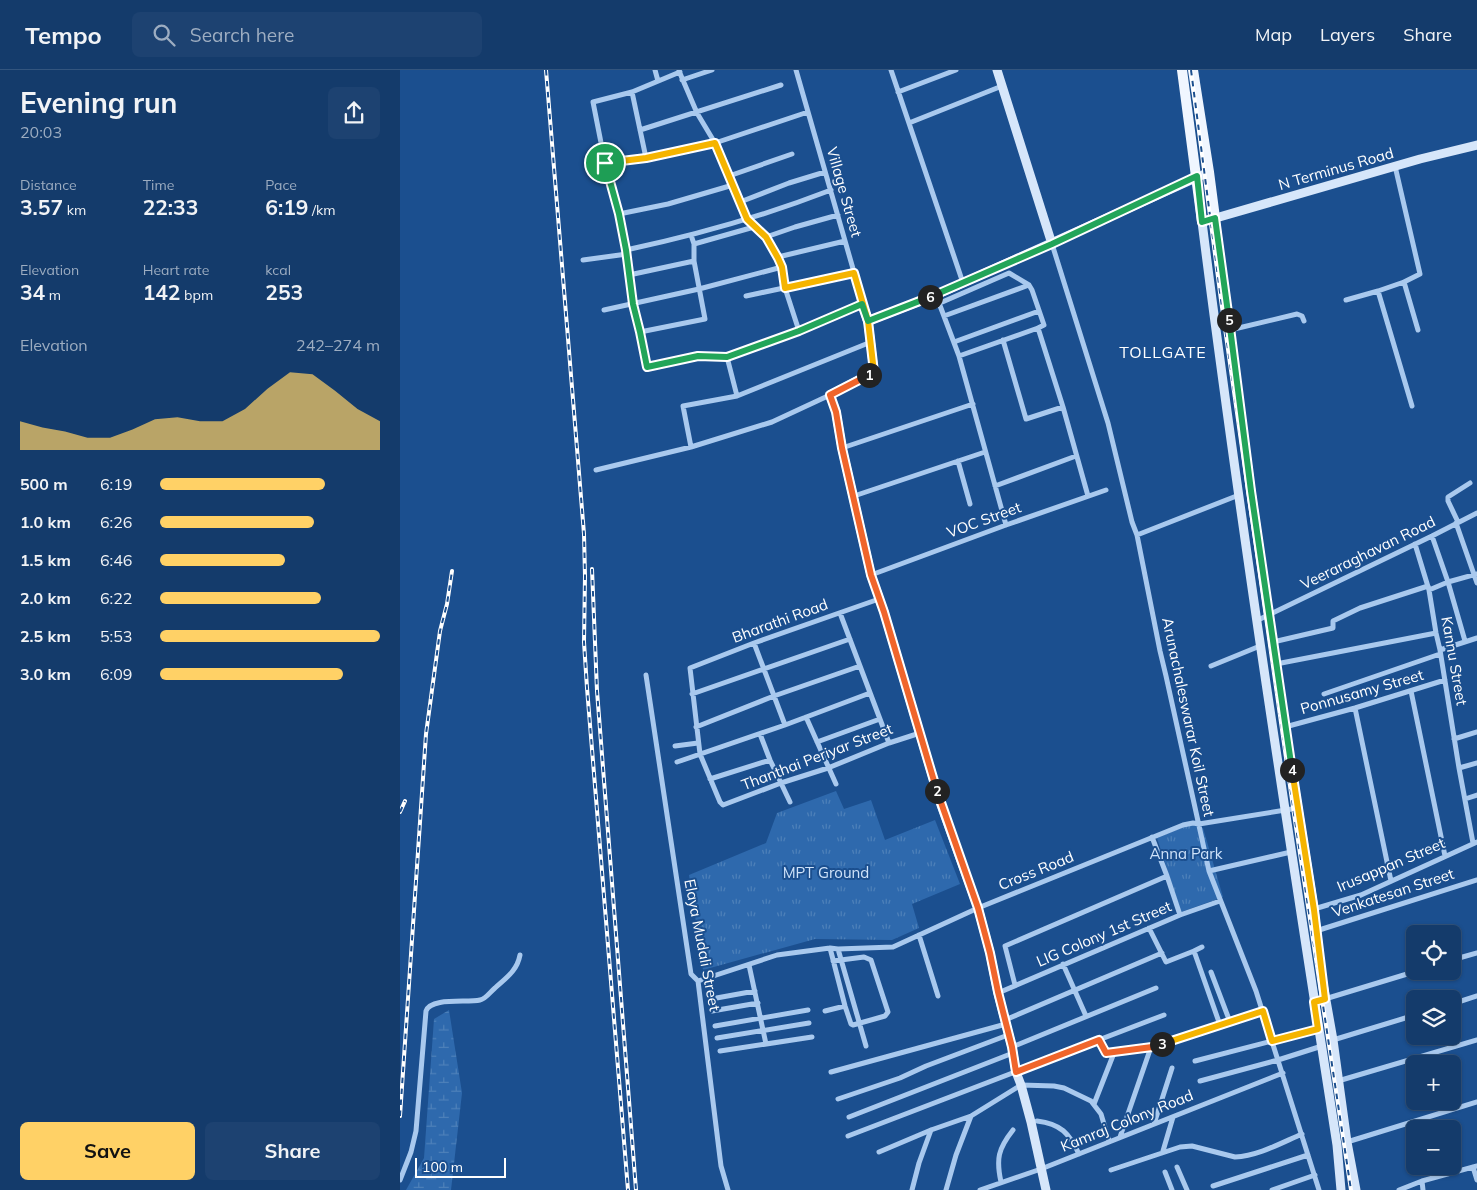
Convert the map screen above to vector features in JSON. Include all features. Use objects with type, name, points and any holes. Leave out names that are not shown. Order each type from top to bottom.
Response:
[{"type":"main road","points":[[997,70],[1052,244]]},
{"type":"main road","points":[[1182,70],[1221,372],[1256,621],[1337,1145],[1341,1190]]},
{"type":"main road","points":[[1193,70],[1209,172],[1251,491],[1285,727],[1314,910],[1325,999],[1356,1190]]},
{"type":"main road","name":"N Terminus Road","points":[[1202,222],[1420,159],[1477,145]]},
{"type":"main road","points":[[1046,1190],[1031,1122],[1016,1072],[990,953],[978,908],[941,805],[871,575],[842,448],[836,412],[830,395],[874,372],[868,321],[938,299],[963,283],[1209,172]]},
{"type":"street","points":[[655,70],[658,81]]},
{"type":"street","points":[[682,80],[712,70]]},
{"type":"street","name":"Village Street","points":[[796,70],[868,321]]},
{"type":"street","points":[[891,70],[963,283]]},
{"type":"street","points":[[898,92],[956,70]]},
{"type":"street","points":[[799,331],[785,288],[782,267],[778,258],[766,237],[747,219],[715,143],[696,113],[680,71],[632,92],[593,102],[605,163],[627,252],[633,304],[647,367],[698,356],[727,357],[799,331],[862,304]]},
{"type":"street","points":[[640,130],[781,85]]},
{"type":"street","points":[[909,123],[1002,86]]},
{"type":"street","points":[[632,92],[646,158]]},
{"type":"street","points":[[605,163],[646,158],[715,143],[808,112]]},
{"type":"street","points":[[729,176],[792,154]]},
{"type":"street","points":[[1346,300],[1404,282],[1420,274],[1395,166]]},
{"type":"street","points":[[740,202],[825,172]]},
{"type":"street","points":[[619,214],[668,204],[733,185]]},
{"type":"street","points":[[583,260],[627,252],[691,235],[794,204],[831,190]]},
{"type":"street","points":[[766,237],[838,215]]},
{"type":"street","points":[[694,244],[754,227]]},
{"type":"street","points":[[640,332],[705,319],[691,235]]},
{"type":"street","points":[[778,258],[845,241]]},
{"type":"street","name":"Arunachaleswarar Koil Street","points":[[1052,244],[1108,423],[1132,522],[1137,535],[1160,651],[1209,871],[1263,1011],[1318,1190]]},
{"type":"street","points":[[629,274],[694,261]]},
{"type":"street","points":[[604,310],[699,289],[782,267]]},
{"type":"street","points":[[746,296],[854,273]]},
{"type":"street","points":[[959,356],[1044,326],[1029,285],[1009,273],[938,299],[959,356],[1006,524]]},
{"type":"street","points":[[1404,282],[1418,330]]},
{"type":"street","points":[[944,316],[1029,285]]},
{"type":"street","points":[[1378,291],[1412,406]]},
{"type":"street","points":[[954,342],[1039,311]]},
{"type":"street","points":[[1230,330],[1297,314],[1302,316],[1304,320]]},
{"type":"street","points":[[1038,328],[1088,496]]},
{"type":"street","points":[[1002,340],[1026,419],[1063,407]]},
{"type":"street","points":[[691,447],[683,406],[737,396],[871,342]]},
{"type":"street","points":[[727,357],[737,396]]},
{"type":"street","points":[[596,470],[691,447],[772,422],[830,395]]},
{"type":"street","points":[[842,448],[973,404]]},
{"type":"street","points":[[854,496],[985,452]]},
{"type":"street","points":[[995,486],[1076,456]]},
{"type":"street","points":[[958,461],[970,504]]},
{"type":"street","points":[[1470,483],[1448,498],[1448,501],[1476,574],[1477,583]]},
{"type":"street","name":"VOC Street","points":[[871,575],[1006,524],[1106,490]]},
{"type":"street","points":[[1137,535],[1239,496]]},
{"type":"street","name":"Veeraraghavan Road","points":[[1256,621],[1477,513]]},
{"type":"street","points":[[1432,536],[1465,641]]},
{"type":"street","name":"Kannu Street","points":[[1416,544],[1428,588],[1459,768],[1475,842]]},
{"type":"street","points":[[1274,642],[1333,628],[1332,621],[1360,608],[1476,574]]},
{"type":"street","name":"Bharathi Road","points":[[692,694],[690,668],[754,643],[879,599]]},
{"type":"street","points":[[840,613],[889,743]]},
{"type":"street","points":[[1276,664],[1436,633]]},
{"type":"street","points":[[1324,694],[1477,638]]},
{"type":"street","points":[[770,760],[710,779],[700,754],[692,694],[850,639]]},
{"type":"street","points":[[754,643],[785,725]]},
{"type":"street","points":[[1210,666],[1260,646]]},
{"type":"street","points":[[696,727],[774,696],[860,666]]},
{"type":"street","name":"Elaya Mudali Street","points":[[646,675],[691,974],[698,981],[721,1166],[728,1190]]},
{"type":"street","name":"Ponnusamy Street","points":[[1285,727],[1445,680]]},
{"type":"street","points":[[1411,691],[1445,856]]},
{"type":"street","points":[[677,762],[760,734],[870,693]]},
{"type":"street","points":[[1355,708],[1391,880]]},
{"type":"street","points":[[806,717],[836,784]]},
{"type":"street","points":[[817,742],[880,719]]},
{"type":"street","points":[[1454,739],[1477,732]]},
{"type":"street","name":"Thanthai Periyar Street","points":[[710,779],[723,805],[920,733]]},
{"type":"street","points":[[760,734],[790,802]]},
{"type":"street","points":[[675,746],[698,743]]},
{"type":"street","points":[[1459,768],[1477,763]]},
{"type":"street","points":[[1465,799],[1477,795]]},
{"type":"street","name":"Cross Road","points":[[698,981],[777,956],[830,948],[894,947],[978,908],[1188,824],[1199,824],[1298,808]]},
{"type":"street","points":[[1188,824],[1196,813]]},
{"type":"street","points":[[1152,837],[1180,915]]},
{"type":"street","name":"Irusappan Street","points":[[1314,910],[1361,895],[1475,842]]},
{"type":"street","points":[[1209,871],[1291,852]]},
{"type":"street","points":[[1015,985],[1005,946],[1167,876]]},
{"type":"street","name":"Venkatesan Street","points":[[1316,931],[1477,880]]},
{"type":"street","name":"LIG Colony 1st Street","points":[[998,992],[1180,915],[1220,901]]},
{"type":"street","points":[[1149,928],[1166,962],[1202,947]]},
{"type":"street","points":[[919,935],[938,996]]},
{"type":"street","points":[[830,948],[833,961],[844,1006],[851,1024],[854,1025],[885,1016],[888,1012],[871,960],[864,956],[833,961]]},
{"type":"street","points":[[838,949],[866,1046]]},
{"type":"street","points":[[1194,951],[1220,1025]]},
{"type":"street","points":[[831,1072],[1005,1022],[1162,953]]},
{"type":"street","points":[[1461,957],[1477,953]]},
{"type":"street","points":[[400,1180],[416,1131],[426,1011],[428,1006],[442,1002],[482,1000],[508,978],[518,964],[520,955]]},
{"type":"street","points":[[1063,964],[1086,1016]]},
{"type":"street","points":[[749,965],[766,1044]]},
{"type":"street","points":[[1211,972],[1230,1022]]},
{"type":"street","points":[[1314,1002],[1406,974]]},
{"type":"street","points":[[849,1116],[1012,1050],[1086,1016],[1156,988]]},
{"type":"street","points":[[711,998],[755,990]]},
{"type":"street","points":[[1461,1001],[1477,996]]},
{"type":"street","points":[[712,1010],[758,1003]]},
{"type":"street","points":[[825,1011],[844,1006]]},
{"type":"street","points":[[716,1026],[808,1010]]},
{"type":"street","points":[[1099,1040],[1106,1053],[1152,1047],[1263,1011]]},
{"type":"street","points":[[848,1136],[1164,1015]]},
{"type":"street","points":[[1333,1040],[1406,1018]]},
{"type":"street","points":[[717,1038],[809,1023]]},
{"type":"street","points":[[1195,1061],[1318,1029]]},
{"type":"street","points":[[838,1099],[900,1078],[926,1066],[1008,1035]]},
{"type":"street","points":[[720,1051],[812,1037]]},
{"type":"street","points":[[1338,1081],[1477,1040]]},
{"type":"street","points":[[1200,1081],[1322,1046]]},
{"type":"street","points":[[1120,1137],[1152,1047]]},
{"type":"street","points":[[1094,1104],[1114,1053]]},
{"type":"street","points":[[1154,1124],[1172,1068]]},
{"type":"street","name":"Kamraj Colony Road","points":[[980,1190],[1041,1169],[1283,1073]]},
{"type":"street","points":[[879,1152],[931,1130],[971,1116],[1021,1085],[1064,1088],[1091,1101],[1101,1114],[1109,1141]]},
{"type":"street","points":[[1347,1142],[1477,1102]]},
{"type":"street","points":[[946,1190],[956,1155],[971,1116]]},
{"type":"street","points":[[1163,1152],[1172,1117]]},
{"type":"street","points":[[1037,1122],[1060,1127],[1072,1140],[1079,1154]]},
{"type":"street","points":[[912,1190],[931,1130]]},
{"type":"street","points":[[1001,1182],[998,1171],[998,1159],[1002,1144],[1013,1130]]},
{"type":"street","points":[[1111,1170],[1180,1147],[1192,1146],[1235,1158],[1242,1157],[1302,1134]]},
{"type":"street","points":[[1214,1186],[1308,1155]]},
{"type":"street","points":[[1177,1167],[1187,1190]]},
{"type":"street","points":[[1400,1190],[1422,1181],[1475,1167],[1477,1180]]},
{"type":"street","points":[[1165,1172],[1172,1190]]},
{"type":"street","points":[[1272,1190],[1314,1175]]},
{"type":"street","points":[[1422,1181],[1423,1190]]},
{"type":"green space","name":"MPT Ground","points":[[836,791],[844,809],[871,800],[885,840],[935,820],[960,884],[912,904],[919,928],[892,940],[815,939],[703,970],[689,875],[766,843],[777,813]]},
{"type":"green space","name":"Anna Park","points":[[1191,824],[1203,828],[1223,897],[1181,912],[1157,838]]},
{"type":"green space","points":[[449,1010],[462,1093],[451,1190],[406,1190],[424,1158],[434,1019]]},
{"type":"railway","points":[[546,70],[584,534],[584,642],[587,688],[628,1190]]},
{"type":"railway","points":[[1191,70],[1221,300],[1294,814],[1351,1190]]},
{"type":"railway","points":[[592,569],[597,691],[636,1190]]},
{"type":"railway","points":[[400,1116],[426,734],[440,631],[447,604],[452,571]]},
{"type":"railway","points":[[400,812],[405,801]]},
{"type":"district","name":"TOLLGATE","points":[[1163,352]]},
{"type":"route","points":[[605,163],[619,214],[633,304],[647,367],[698,356],[727,357],[799,331],[862,304],[868,321],[1052,244],[1197,176],[1202,222],[1215,218],[1251,491],[1314,910],[1325,999],[1314,1002],[1318,1029],[1272,1041],[1263,1011],[1152,1047],[1106,1053],[1099,1040],[1016,1072],[1012,1047],[978,908],[941,805],[884,612],[871,575],[842,448],[836,412],[830,395],[874,372],[868,321],[854,273],[785,288],[782,267],[778,258],[766,237],[747,219],[715,143],[646,158],[605,163]]}]
